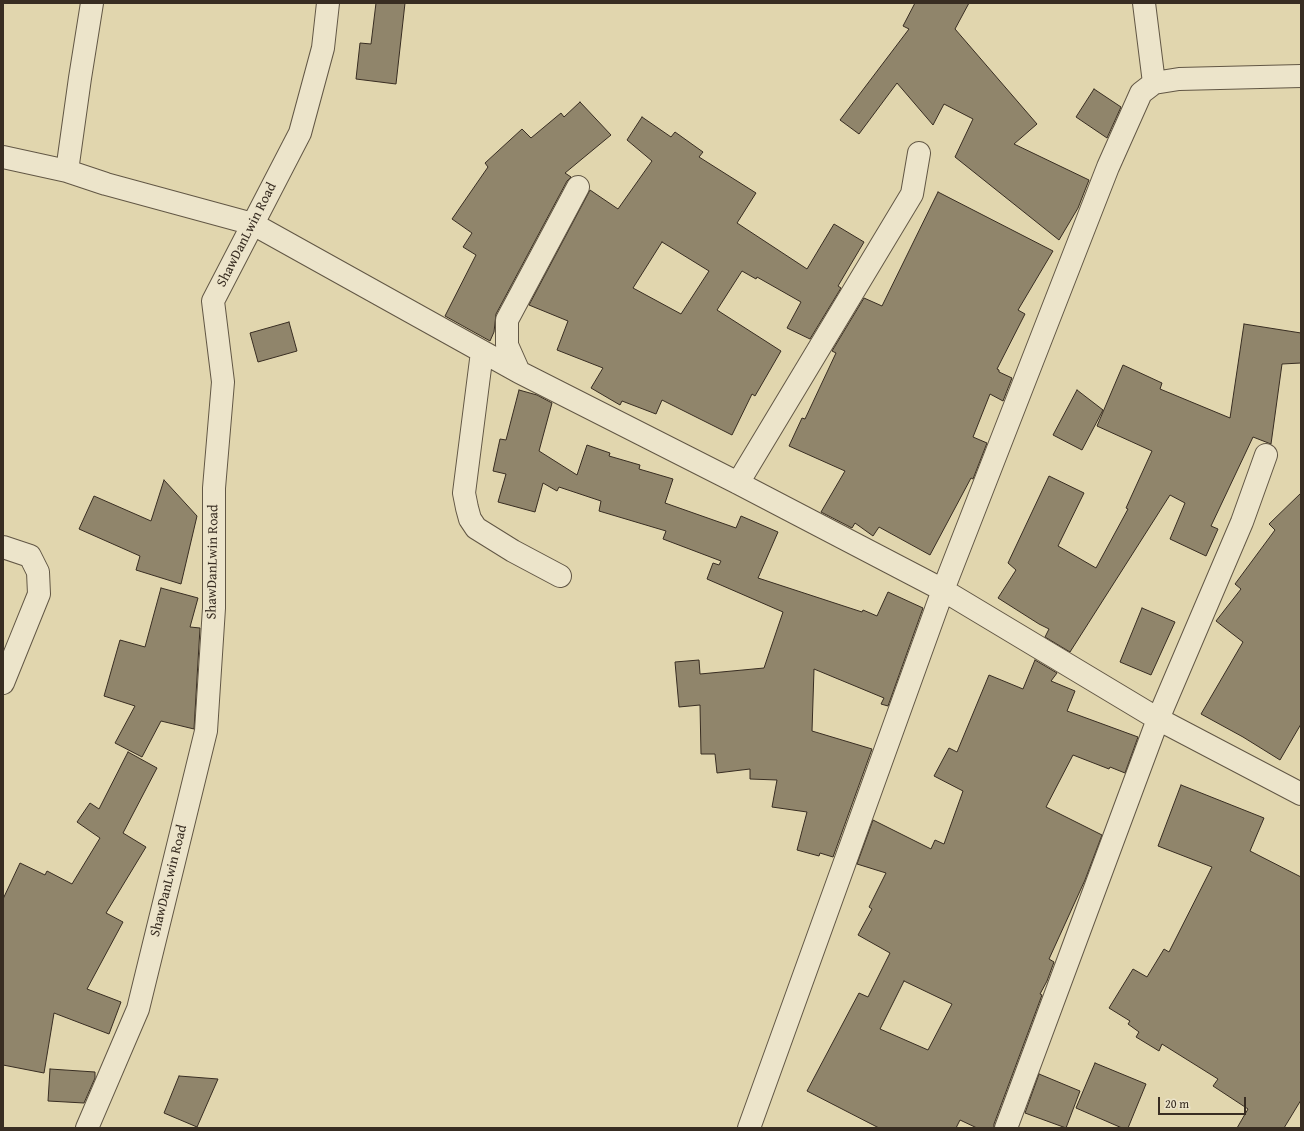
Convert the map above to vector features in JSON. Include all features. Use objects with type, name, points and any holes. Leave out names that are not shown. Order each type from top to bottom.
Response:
[{"type":"street","points":[[67,171],[92,3]]},
{"type":"street","name":"ShawDanLwin Road","points":[[87,1128],[138,1009],[206,731],[214,608],[214,488],[223,382],[213,301],[300,133],[324,48],[328,3]]},
{"type":"street","points":[[1144,3],[1154,84]]},
{"type":"street","points":[[749,1128],[943,590],[1108,167],[1141,93],[1154,84],[1179,79],[1301,76]]},
{"type":"street","points":[[738,483],[912,194],[919,153]]},
{"type":"street","points":[[3,157],[67,171],[106,184],[253,224],[519,372],[738,483],[943,590],[1158,719],[1301,794]]},
{"type":"street","points":[[519,372],[507,345],[507,320],[578,187]]},
{"type":"street","points":[[482,352],[464,493],[470,519],[476,528],[513,551],[560,576]]},
{"type":"street","points":[[1006,1128],[1158,719],[1242,522],[1266,455]]},
{"type":"street","points":[[3,547],[30,556],[38,572],[39,594],[3,683]]},
{"type":"building","points":[[376,3],[405,3],[396,84],[356,79],[360,43],[371,44]]},
{"type":"building","points":[[915,3],[969,3],[955,29],[1037,124],[1014,144],[1089,180],[1078,208],[1059,240],[955,157],[973,119],[944,104],[933,125],[897,83],[859,134],[840,120],[909,29],[903,26]]},
{"type":"building","points":[[1094,89],[1121,107],[1107,138],[1076,117]]},
{"type":"building","points":[[580,102],[611,135],[565,173],[571,177],[567,181],[496,314],[494,332],[490,341],[445,316],[476,255],[463,247],[472,233],[452,219],[488,167],[485,163],[522,129],[531,138],[561,113],[564,117]]},
{"type":"building","points":[[642,117],[671,137],[675,132],[703,152],[699,157],[756,193],[737,223],[807,269],[834,224],[864,242],[838,286],[841,288],[810,339],[787,328],[801,302],[757,277],[756,279],[742,271],[717,310],[781,351],[755,396],[752,394],[732,435],[662,400],[656,414],[622,401],[620,405],[591,388],[603,368],[557,350],[568,321],[529,305],[590,190],[618,209],[652,161],[627,140]],"holes":[[[662,242],[709,271],[681,314],[633,288]]]},
{"type":"building","points":[[938,192],[1053,251],[1018,310],[1025,314],[997,369],[999,372],[1012,378],[1003,401],[990,394],[973,437],[987,443],[973,479],[971,478],[930,555],[879,527],[873,536],[855,523],[852,528],[821,512],[845,471],[789,446],[802,418],[805,419],[836,353],[832,351],[864,298],[882,306]]},
{"type":"building","points":[[289,322],[297,351],[258,362],[250,333]]},
{"type":"building","points":[[1244,324],[1301,333],[1301,363],[1282,364],[1271,444],[1253,437],[1211,526],[1218,529],[1206,556],[1170,539],[1185,503],[1170,495],[1070,652],[1045,637],[1049,629],[998,598],[1016,570],[1008,563],[1049,476],[1084,493],[1058,546],[1096,568],[1128,509],[1126,508],[1152,451],[1097,426],[1123,365],[1162,383],[1160,389],[1230,418]]},
{"type":"building","points":[[519,390],[537,395],[552,403],[539,451],[577,475],[587,445],[610,453],[609,456],[640,465],[639,469],[673,479],[665,503],[736,528],[741,516],[778,532],[758,578],[862,612],[863,610],[877,616],[888,592],[923,608],[888,706],[881,704],[884,698],[814,669],[812,731],[872,749],[833,857],[820,853],[819,856],[797,850],[807,812],[772,807],[777,780],[750,779],[750,769],[717,773],[715,754],[701,754],[700,705],[679,707],[675,662],[699,660],[700,674],[764,668],[783,612],[707,579],[713,563],[719,565],[721,561],[663,539],[666,531],[599,511],[601,501],[559,487],[557,491],[543,483],[535,512],[498,502],[506,474],[493,471],[500,439],[506,440]]},
{"type":"building","points":[[1077,390],[1103,410],[1082,450],[1053,435]]},
{"type":"building","points":[[164,480],[197,516],[181,584],[136,570],[140,556],[79,529],[94,496],[151,521]]},
{"type":"building","points":[[1301,493],[1301,724],[1280,760],[1243,737],[1201,714],[1243,642],[1216,621],[1241,589],[1235,584],[1275,530],[1269,524]]},
{"type":"building","points":[[161,588],[198,598],[190,627],[200,628],[194,729],[161,721],[142,757],[115,743],[135,706],[104,696],[120,640],[145,647]]},
{"type":"building","points":[[1142,608],[1175,622],[1151,675],[1120,662]]},
{"type":"building","points":[[1035,660],[1057,673],[1051,681],[1075,691],[1067,711],[1138,737],[1125,773],[1110,767],[1109,769],[1073,755],[1046,807],[1102,835],[1085,880],[1049,959],[1054,962],[1047,981],[1040,994],[1042,995],[994,1124],[994,1128],[977,1128],[960,1120],[956,1128],[879,1128],[807,1091],[859,993],[868,997],[890,953],[858,935],[872,909],[869,907],[886,873],[857,864],[873,820],[931,849],[935,840],[944,844],[963,791],[934,776],[949,748],[957,752],[989,675],[1023,689]],"holes":[[[904,981],[952,1004],[928,1050],[880,1029]]]},
{"type":"building","points":[[128,752],[157,768],[123,833],[146,847],[106,913],[123,922],[87,989],[121,1002],[109,1034],[54,1013],[44,1073],[3,1065],[3,899],[20,863],[45,875],[47,871],[72,884],[100,838],[77,822],[90,803],[99,809]]},
{"type":"building","points":[[1181,785],[1264,818],[1250,851],[1301,877],[1301,1100],[1284,1128],[1237,1128],[1248,1109],[1213,1086],[1218,1079],[1162,1044],[1159,1051],[1136,1037],[1139,1032],[1128,1024],[1130,1021],[1109,1008],[1133,969],[1147,977],[1164,949],[1169,952],[1212,867],[1158,846]]},
{"type":"building","points":[[1095,1063],[1146,1084],[1128,1128],[1122,1128],[1076,1108]]},
{"type":"building","points":[[50,1069],[95,1072],[95,1078],[84,1103],[48,1101]]},
{"type":"building","points":[[1039,1074],[1080,1091],[1066,1128],[1025,1113]]},
{"type":"building","points":[[179,1076],[218,1079],[197,1127],[164,1113]]}]
